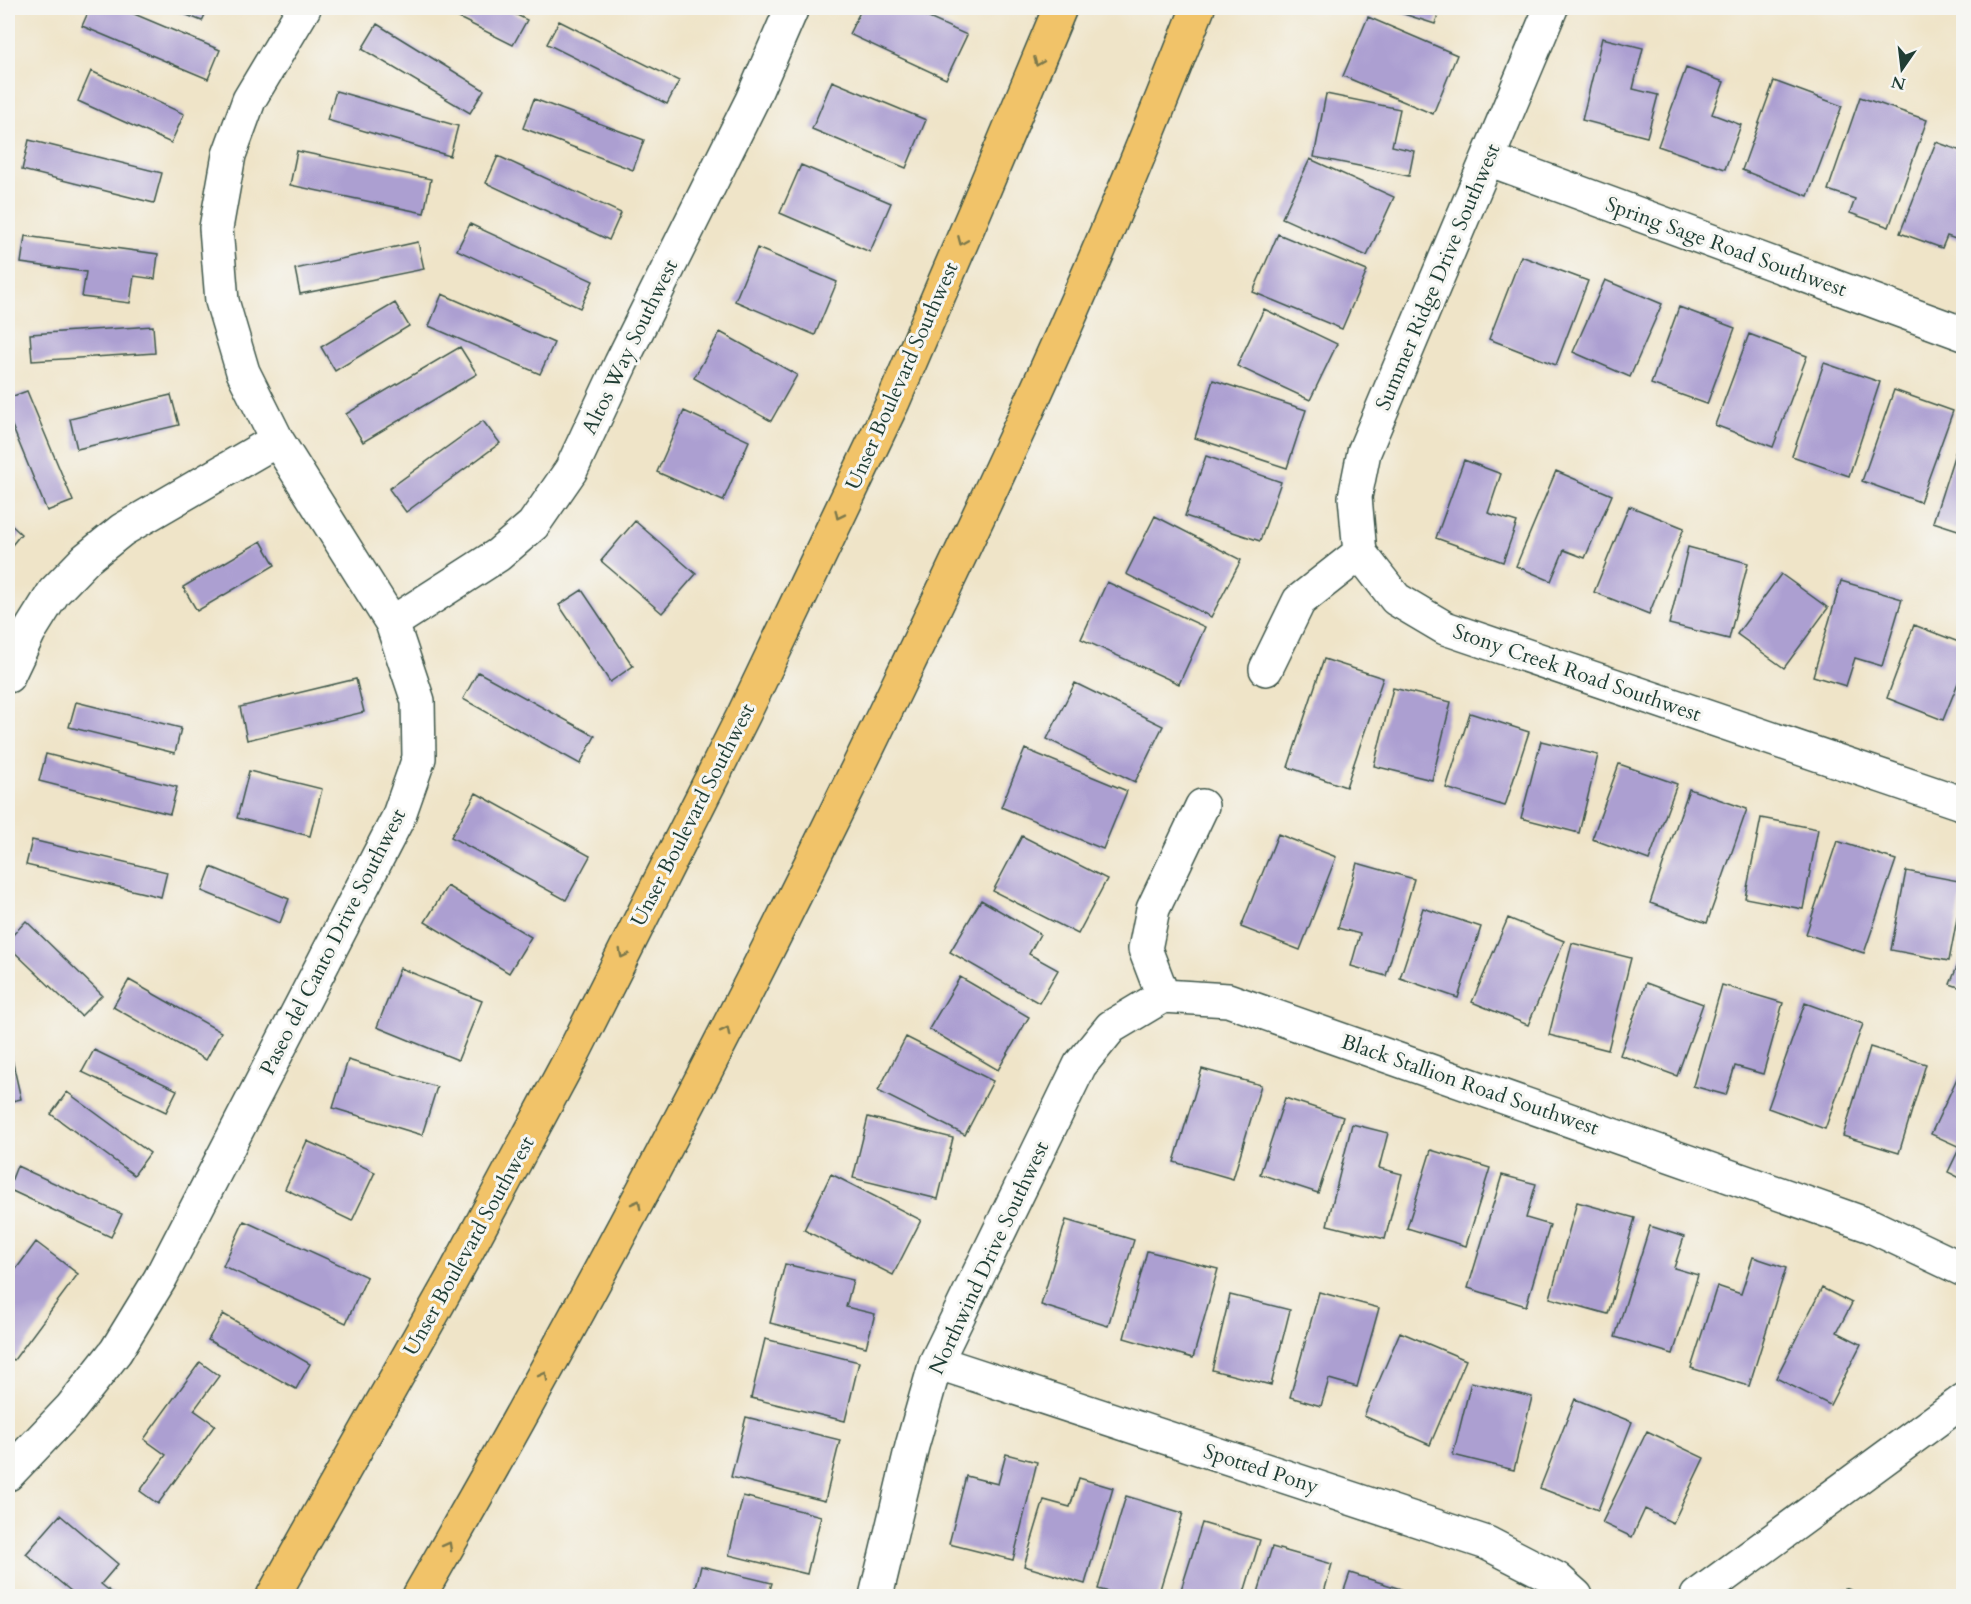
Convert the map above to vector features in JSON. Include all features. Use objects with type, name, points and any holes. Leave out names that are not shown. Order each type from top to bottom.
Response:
[{"type":"main road","name":"Unser Boulevard Southwest","points":[[273,1596],[452,1279],[564,1071],[744,714],[893,402],[1060,8]]},
{"type":"main road","points":[[419,1596],[538,1386],[645,1188],[842,802],[1000,471],[1118,207],[1198,8]]},
{"type":"street","name":"Paseo del Canto Drive Southwest","points":[[8,1474],[71,1408],[103,1368],[160,1279],[398,818],[418,758],[418,701],[392,623],[277,440],[243,372],[222,301],[216,228],[229,154],[249,100],[304,8]]},
{"type":"street","name":"Altos Way Southwest","points":[[392,623],[498,555],[533,525],[571,470],[752,100],[792,8]]},
{"type":"street","name":"Summer Ridge Drive Southwest","points":[[1360,554],[1355,497],[1364,452],[1551,8]]},
{"type":"street","name":"Spring Sage Road Southwest","points":[[1488,159],[1964,334]]},
{"type":"street","points":[[8,676],[29,632],[54,592],[86,559],[122,530],[277,440]]},
{"type":"street","points":[[1266,669],[1299,601],[1360,554]]},
{"type":"street","name":"Stony Creek Road Southwest","points":[[1360,554],[1396,599],[1445,628],[1964,804]]},
{"type":"street","points":[[1163,996],[1145,949],[1154,909],[1202,806]]},
{"type":"street","name":"Black Stallion Road Southwest","points":[[1163,996],[1228,1000],[1871,1226],[1964,1270]]},
{"type":"street","name":"Northwind Drive Southwest","points":[[876,1596],[912,1446],[936,1362],[1080,1065],[1111,1027],[1163,996]]},
{"type":"street","name":"Spotted Pony","points":[[936,1362],[1487,1543],[1557,1580],[1576,1596]]},
{"type":"street","points":[[1698,1596],[1964,1400]]},
{"type":"building","points":[[90,8],[120,8],[220,50],[208,79],[82,26]]},
{"type":"building","points":[[169,8],[208,8],[202,21]]},
{"type":"building","points":[[439,8],[503,8],[527,20],[513,45]]},
{"type":"building","points":[[862,8],[907,8],[967,35],[946,79],[849,34]]},
{"type":"building","points":[[1385,8],[1440,8],[1435,24]]},
{"type":"building","points":[[1368,17],[1457,55],[1433,114],[1343,76]]},
{"type":"building","points":[[559,21],[679,81],[667,104],[547,44]]},
{"type":"building","points":[[377,24],[484,90],[470,113],[362,49]]},
{"type":"building","points":[[1602,38],[1643,48],[1633,89],[1658,95],[1647,137],[1582,120]]},
{"type":"building","points":[[1686,68],[1724,82],[1712,114],[1741,125],[1725,169],[1658,146]]},
{"type":"building","points":[[91,71],[184,114],[171,143],[78,101]]},
{"type":"building","points":[[832,81],[926,120],[906,168],[812,129]]},
{"type":"building","points":[[1774,81],[1842,106],[1808,196],[1742,170]]},
{"type":"building","points":[[336,91],[458,126],[450,156],[327,120]]},
{"type":"building","points":[[1326,94],[1400,109],[1392,146],[1414,151],[1409,176],[1314,157]]},
{"type":"building","points":[[1860,97],[1927,120],[1889,227],[1850,213],[1855,199],[1828,190]]},
{"type":"building","points":[[534,99],[644,140],[633,170],[523,128]]},
{"type":"building","points":[[29,140],[162,173],[154,203],[22,170]]},
{"type":"building","points":[[1936,142],[1964,152],[1964,242],[1947,236],[1942,248],[1900,233]]},
{"type":"building","points":[[297,151],[431,179],[424,213],[290,185]]},
{"type":"building","points":[[498,156],[621,213],[609,240],[486,183]]},
{"type":"building","points":[[1310,159],[1394,197],[1367,256],[1282,218]]},
{"type":"building","points":[[801,165],[891,203],[870,252],[780,213]]},
{"type":"building","points":[[470,224],[593,281],[580,308],[457,250]]},
{"type":"building","points":[[1278,234],[1367,271],[1342,329],[1253,292]]},
{"type":"building","points":[[25,236],[158,254],[155,279],[134,276],[130,303],[82,297],[86,272],[21,263]]},
{"type":"building","points":[[418,242],[424,269],[300,294],[295,269]]},
{"type":"building","points":[[757,248],[837,282],[815,335],[735,301]]},
{"type":"building","points":[[1521,256],[1588,281],[1556,365],[1489,339]]},
{"type":"building","points":[[1605,280],[1662,304],[1630,377],[1573,352]]},
{"type":"building","points":[[442,294],[554,343],[540,374],[429,326]]},
{"type":"building","points":[[395,303],[409,326],[335,371],[321,347]]},
{"type":"building","points":[[1679,307],[1735,328],[1707,404],[1651,384]]},
{"type":"building","points":[[1264,309],[1337,344],[1310,400],[1237,366]]},
{"type":"building","points":[[153,326],[155,353],[32,361],[30,334]]},
{"type":"building","points":[[720,332],[797,375],[771,421],[694,378]]},
{"type":"building","points":[[1749,334],[1807,356],[1773,447],[1715,425]]},
{"type":"building","points":[[460,347],[477,374],[363,442],[346,414]]},
{"type":"building","points":[[1824,363],[1880,382],[1849,476],[1792,456]]},
{"type":"building","points":[[1213,380],[1306,410],[1287,468],[1195,438]]},
{"type":"building","points":[[1894,390],[1953,411],[1920,502],[1862,481]]},
{"type":"building","points":[[27,391],[73,501],[47,511],[8,416],[8,398]]},
{"type":"building","points":[[171,395],[179,425],[77,449],[70,419]]},
{"type":"building","points":[[684,411],[749,441],[723,501],[657,472]]},
{"type":"building","points":[[483,421],[500,443],[406,512],[389,489]]},
{"type":"building","points":[[1958,444],[1964,446],[1964,532],[1933,522]]},
{"type":"building","points":[[1206,456],[1281,482],[1260,541],[1185,516]]},
{"type":"building","points":[[1464,460],[1501,474],[1488,513],[1517,522],[1503,562],[1436,538]]},
{"type":"building","points":[[1556,471],[1612,495],[1585,558],[1564,550],[1551,581],[1516,566]]},
{"type":"building","points":[[1629,506],[1684,528],[1649,614],[1594,592]]},
{"type":"building","points":[[1155,516],[1241,560],[1211,617],[1126,574]]},
{"type":"building","points":[[635,521],[696,574],[662,613],[601,561]]},
{"type":"building","points":[[8,522],[21,534],[8,550]]},
{"type":"building","points":[[261,541],[275,565],[197,611],[183,587]]},
{"type":"building","points":[[1688,547],[1748,563],[1729,639],[1669,624]]},
{"type":"building","points":[[1781,574],[1828,608],[1784,668],[1737,634]]},
{"type":"building","points":[[1841,581],[1902,599],[1882,666],[1855,658],[1846,686],[1813,676]]},
{"type":"building","points":[[1107,582],[1205,627],[1179,684],[1081,639]]},
{"type":"building","points":[[582,590],[633,666],[610,682],[559,605]]},
{"type":"building","points":[[1914,625],[1964,644],[1964,668],[1943,720],[1887,698]]},
{"type":"building","points":[[1324,659],[1383,678],[1346,787],[1288,767]]},
{"type":"building","points":[[478,672],[595,736],[580,764],[463,699]]},
{"type":"building","points":[[356,679],[364,712],[247,740],[240,707]]},
{"type":"building","points":[[1075,683],[1163,726],[1135,782],[1047,739]]},
{"type":"building","points":[[1393,688],[1451,702],[1432,780],[1374,766]]},
{"type":"building","points":[[76,702],[181,728],[175,753],[69,727]]},
{"type":"building","points":[[1470,713],[1529,732],[1505,806],[1446,788]]},
{"type":"building","points":[[1541,741],[1598,755],[1579,833],[1521,818]]},
{"type":"building","points":[[1025,749],[1127,791],[1103,849],[1001,807]]},
{"type":"building","points":[[46,754],[177,787],[170,814],[39,781]]},
{"type":"building","points":[[1619,764],[1677,784],[1649,860],[1592,839]]},
{"type":"building","points":[[249,771],[322,789],[310,836],[237,818]]},
{"type":"building","points":[[1689,789],[1747,809],[1707,923],[1650,903]]},
{"type":"building","points":[[476,793],[590,856],[566,900],[451,837]]},
{"type":"building","points":[[1761,818],[1818,829],[1803,909],[1745,898]]},
{"type":"building","points":[[1278,834],[1336,857],[1300,950],[1241,927]]},
{"type":"building","points":[[1022,836],[1107,879],[1078,934],[993,891]]},
{"type":"building","points":[[32,840],[167,872],[161,897],[26,865]]},
{"type":"building","points":[[1837,841],[1896,860],[1864,953],[1806,934]]},
{"type":"building","points":[[1357,863],[1414,879],[1386,976],[1351,966],[1360,934],[1338,928]]},
{"type":"building","points":[[211,867],[289,899],[280,923],[202,891]]},
{"type":"building","points":[[1906,871],[1964,882],[1949,961],[1891,950]]},
{"type":"building","points":[[447,886],[531,937],[509,973],[425,922]]},
{"type":"building","points":[[981,900],[1040,934],[1029,954],[1058,970],[1039,1003],[950,952]]},
{"type":"building","points":[[1423,908],[1481,927],[1458,998],[1400,978]]},
{"type":"building","points":[[1508,918],[1564,941],[1528,1025],[1472,1002]]},
{"type":"building","points":[[26,921],[102,995],[81,1016],[8,946],[8,940]]},
{"type":"building","points":[[1572,943],[1631,958],[1608,1050],[1549,1035]]},
{"type":"building","points":[[1964,950],[1964,989],[1950,984]]},
{"type":"building","points":[[400,968],[482,1001],[458,1060],[377,1027]]},
{"type":"building","points":[[960,977],[1029,1017],[998,1070],[929,1029]]},
{"type":"building","points":[[129,980],[221,1032],[206,1060],[113,1007]]},
{"type":"building","points":[[1646,983],[1703,1004],[1677,1076],[1620,1055]]},
{"type":"building","points":[[1722,985],[1783,1003],[1763,1074],[1735,1066],[1726,1095],[1693,1086]]},
{"type":"building","points":[[1805,1003],[1863,1024],[1825,1129],[1768,1108]]},
{"type":"building","points":[[906,1037],[993,1081],[965,1135],[878,1091]]},
{"type":"building","points":[[8,1041],[21,1099],[8,1102]]},
{"type":"building","points":[[1870,1047],[1926,1064],[1899,1153],[1843,1136]]},
{"type":"building","points":[[94,1050],[177,1090],[166,1112],[82,1072]]},
{"type":"building","points":[[348,1060],[437,1087],[422,1135],[333,1108]]},
{"type":"building","points":[[1202,1069],[1261,1085],[1233,1179],[1174,1162]]},
{"type":"building","points":[[1960,1072],[1964,1074],[1964,1180],[1948,1172],[1960,1147],[1931,1134]]},
{"type":"building","points":[[67,1092],[150,1153],[134,1175],[51,1114]]},
{"type":"building","points":[[1285,1098],[1343,1117],[1318,1193],[1260,1174]]},
{"type":"building","points":[[868,1117],[953,1138],[938,1199],[853,1178]]},
{"type":"building","points":[[1352,1124],[1388,1133],[1379,1168],[1402,1174],[1385,1239],[1327,1225]]},
{"type":"building","points":[[307,1141],[375,1172],[352,1221],[285,1189]]},
{"type":"building","points":[[1431,1150],[1490,1168],[1466,1246],[1407,1228]]},
{"type":"building","points":[[17,1166],[122,1214],[111,1237],[8,1189]]},
{"type":"building","points":[[831,1174],[921,1220],[893,1275],[804,1230]]},
{"type":"building","points":[[1502,1175],[1536,1184],[1526,1218],[1550,1225],[1526,1306],[1468,1288]]},
{"type":"building","points":[[1577,1202],[1635,1218],[1608,1314],[1550,1298]]},
{"type":"building","points":[[1066,1220],[1134,1240],[1108,1326],[1041,1305]]},
{"type":"building","points":[[244,1221],[367,1277],[346,1323],[223,1266]]},
{"type":"building","points":[[1650,1226],[1684,1237],[1674,1268],[1698,1275],[1673,1354],[1615,1337]]},
{"type":"building","points":[[36,1242],[78,1274],[14,1360],[8,1356],[8,1280]]},
{"type":"building","points":[[1147,1251],[1218,1269],[1193,1358],[1124,1338]]},
{"type":"building","points":[[1753,1257],[1786,1268],[1749,1386],[1691,1368],[1717,1286],[1741,1294]]},
{"type":"building","points":[[785,1264],[853,1280],[846,1307],[875,1314],[866,1347],[770,1323]]},
{"type":"building","points":[[1822,1288],[1852,1303],[1837,1332],[1861,1344],[1830,1405],[1776,1378]]},
{"type":"building","points":[[1319,1292],[1379,1308],[1357,1387],[1329,1379],[1321,1406],[1290,1397]]},
{"type":"building","points":[[1230,1295],[1290,1310],[1271,1385],[1212,1370]]},
{"type":"building","points":[[223,1314],[310,1364],[296,1389],[208,1340]]},
{"type":"building","points":[[1400,1332],[1466,1360],[1430,1445],[1364,1416]]},
{"type":"building","points":[[765,1339],[859,1362],[845,1421],[751,1398]]},
{"type":"building","points":[[200,1362],[219,1376],[194,1410],[215,1425],[158,1504],[140,1491],[166,1455],[144,1439]]},
{"type":"building","points":[[1471,1382],[1532,1397],[1514,1470],[1453,1455]]},
{"type":"building","points":[[1575,1399],[1632,1422],[1598,1510],[1540,1488]]},
{"type":"building","points":[[746,1417],[840,1440],[825,1501],[731,1477]]},
{"type":"building","points":[[1647,1431],[1704,1458],[1673,1523],[1645,1509],[1632,1537],[1602,1523]]},
{"type":"building","points":[[1006,1454],[1037,1462],[1013,1560],[949,1544],[966,1476],[998,1484]]},
{"type":"building","points":[[1079,1478],[1113,1488],[1085,1584],[1024,1566],[1044,1500],[1070,1507]]},
{"type":"building","points":[[743,1496],[821,1516],[807,1574],[729,1555]]},
{"type":"building","points":[[1126,1496],[1183,1513],[1158,1596],[1124,1596],[1098,1589]]},
{"type":"building","points":[[60,1515],[118,1564],[101,1584],[116,1596],[77,1596],[26,1554]]},
{"type":"building","points":[[1202,1523],[1260,1540],[1243,1596],[1179,1596]]},
{"type":"building","points":[[1272,1547],[1332,1564],[1323,1596],[1257,1596]]},
{"type":"building","points":[[701,1566],[772,1583],[768,1596],[694,1596]]},
{"type":"building","points":[[1350,1573],[1407,1591],[1405,1596],[1342,1596]]},
{"type":"building","points":[[1845,1588],[1867,1596],[1842,1596]]}]
